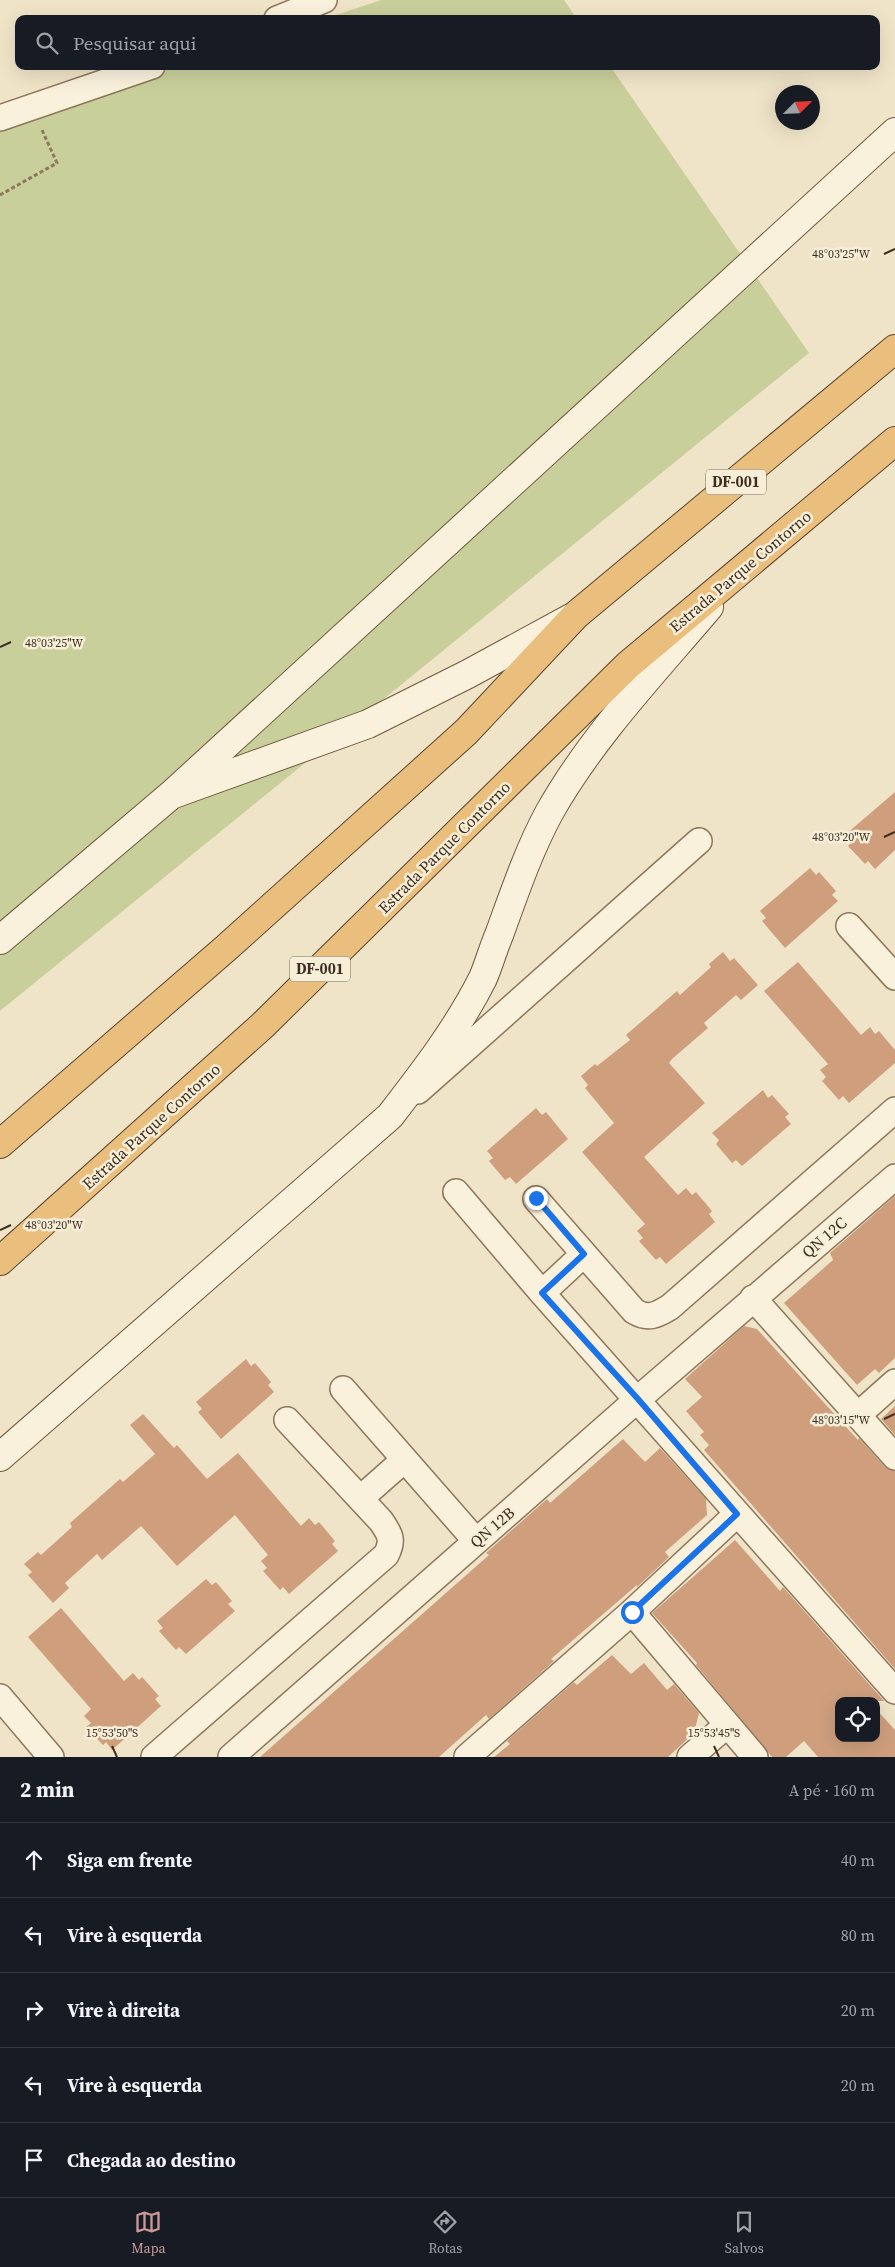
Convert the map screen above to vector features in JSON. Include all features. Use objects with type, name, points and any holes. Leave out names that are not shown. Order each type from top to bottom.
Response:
[{"type":"highway","name":"DF-001","points":[[0,1144],[225,949],[466,732],[576,615],[895,349]]},
{"type":"highway","name":"Estrada Parque Contorno","points":[[0,1261],[263,1024],[628,665],[895,441]]},
{"type":"main road","points":[[0,940],[171,795],[895,132]]},
{"type":"main road","points":[[0,1457],[390,1116],[435,1057],[458,1023],[483,977],[529,854],[549,814],[570,779],[623,709],[737,574]]},
{"type":"main road","points":[[171,795],[368,724],[468,674],[576,615]]},
{"type":"street","points":[[288,15],[324,0]]},
{"type":"street","points":[[0,118],[141,70]]},
{"type":"street","points":[[390,1116],[699,841]]},
{"type":"street","points":[[849,926],[895,977]]},
{"type":"street","points":[[536,1198],[634,1311],[642,1316],[650,1317],[670,1307],[895,1110]]},
{"type":"street","name":"QN 12C","points":[[753,1298],[895,1176]]},
{"type":"street","points":[[456,1192],[542,1293],[895,1691]]},
{"type":"street","points":[[542,1293],[584,1254]]},
{"type":"street","points":[[753,1298],[895,1458]]},
{"type":"street","name":"QN 12B","points":[[231,1757],[753,1298]]},
{"type":"street","points":[[858,1415],[895,1382]]},
{"type":"street","points":[[343,1389],[476,1541]]},
{"type":"street","points":[[154,1757],[386,1555],[391,1546],[392,1539],[389,1532],[361,1498],[287,1420]]},
{"type":"street","points":[[361,1498],[404,1460]]},
{"type":"street","points":[[468,1757],[632,1612],[737,1514]]},
{"type":"street","points":[[632,1612],[755,1757]]},
{"type":"street","points":[[0,1697],[51,1757]]},
{"type":"street","points":[[690,1757],[727,1725]]},
{"type":"path","points":[[0,195],[57,163],[32,108]]},
{"type":"green space","points":[[381,0],[564,0],[574,15],[336,15]]},
{"type":"green space","points":[[167,70],[613,70],[809,353],[0,1011],[0,125]]},
{"type":"building","points":[[895,792],[895,850],[875,869],[868,861],[865,864],[848,846],[852,842],[845,835]]},
{"type":"building","points":[[810,868],[816,875],[819,872],[836,891],[832,895],[838,901],[785,948],[762,921],[766,918],[760,911]]},
{"type":"building","points":[[723,952],[730,961],[734,958],[758,985],[741,1000],[736,995],[704,1023],[708,1028],[669,1063],[705,1103],[644,1157],[678,1195],[686,1188],[692,1195],[696,1192],[712,1211],[709,1214],[715,1222],[666,1264],[660,1257],[656,1260],[639,1241],[643,1238],[637,1231],[645,1224],[582,1152],[614,1123],[585,1088],[588,1085],[581,1076],[630,1040],[626,1035],[677,991],[680,995],[711,967],[709,964]]},
{"type":"building","points":[[798,962],[861,1035],[870,1027],[875,1034],[879,1031],[895,1050],[895,1063],[849,1103],[843,1096],[839,1100],[822,1081],[826,1077],[820,1070],[828,1064],[764,991]]},
{"type":"building","points":[[763,1090],[768,1098],[772,1095],[789,1114],[785,1117],[791,1124],[742,1166],[736,1160],[732,1163],[716,1144],[719,1140],[712,1133]]},
{"type":"building","points":[[536,1108],[542,1115],[546,1112],[568,1139],[516,1184],[510,1177],[505,1180],[489,1161],[493,1158],[487,1151]]},
{"type":"building","points":[[895,1196],[895,1358],[879,1373],[875,1369],[857,1385],[784,1303],[833,1260],[830,1253]]},
{"type":"building","points":[[744,1326],[757,1329],[858,1440],[859,1438],[885,1467],[895,1471],[895,1669],[704,1450],[709,1445],[700,1435],[704,1432],[686,1411],[702,1397],[685,1379]]},
{"type":"building","points":[[246,1359],[251,1366],[255,1363],[271,1382],[268,1385],[274,1392],[221,1439],[198,1412],[202,1409],[196,1402]]},
{"type":"building","points":[[895,1406],[895,1435],[881,1419]]},
{"type":"building","points":[[143,1414],[174,1448],[177,1445],[207,1479],[238,1453],[301,1526],[309,1518],[315,1525],[319,1522],[335,1541],[332,1544],[338,1551],[289,1594],[283,1587],[280,1590],[263,1571],[267,1568],[261,1561],[268,1555],[235,1515],[177,1566],[141,1526],[102,1560],[97,1554],[65,1583],[69,1588],[53,1603],[28,1575],[32,1572],[24,1564],[38,1552],[41,1555],[72,1527],[70,1523],[120,1479],[123,1482],[155,1454],[130,1425]]},
{"type":"building","points":[[623,1439],[645,1462],[660,1448],[706,1499],[707,1515],[665,1552],[669,1557],[637,1587],[637,1585],[551,1659],[554,1661],[489,1719],[486,1715],[439,1757],[260,1757],[489,1555],[486,1553],[547,1499],[550,1503]]},
{"type":"building","points":[[735,1540],[780,1591],[783,1587],[884,1701],[880,1701],[880,1697],[835,1697],[835,1742],[880,1742],[880,1713],[895,1730],[895,1757],[818,1757],[804,1741],[786,1757],[772,1757],[696,1665],[697,1663],[652,1613]]},
{"type":"building","points":[[206,1579],[212,1585],[216,1582],[232,1601],[228,1604],[235,1611],[186,1654],[179,1647],[176,1650],[159,1631],[163,1628],[157,1621]]},
{"type":"building","points":[[61,1608],[124,1681],[133,1673],[139,1680],[142,1677],[159,1696],[155,1699],[161,1706],[112,1750],[106,1742],[103,1745],[86,1727],[91,1723],[84,1716],[91,1709],[28,1637]]},
{"type":"building","points":[[612,1655],[631,1674],[644,1663],[667,1690],[674,1684],[699,1713],[694,1733],[668,1757],[494,1757],[510,1744],[507,1741],[574,1682],[577,1685]]},
{"type":"route","points":[[536,1198],[584,1254],[542,1293],[638,1399],[737,1514],[632,1612]]}]
